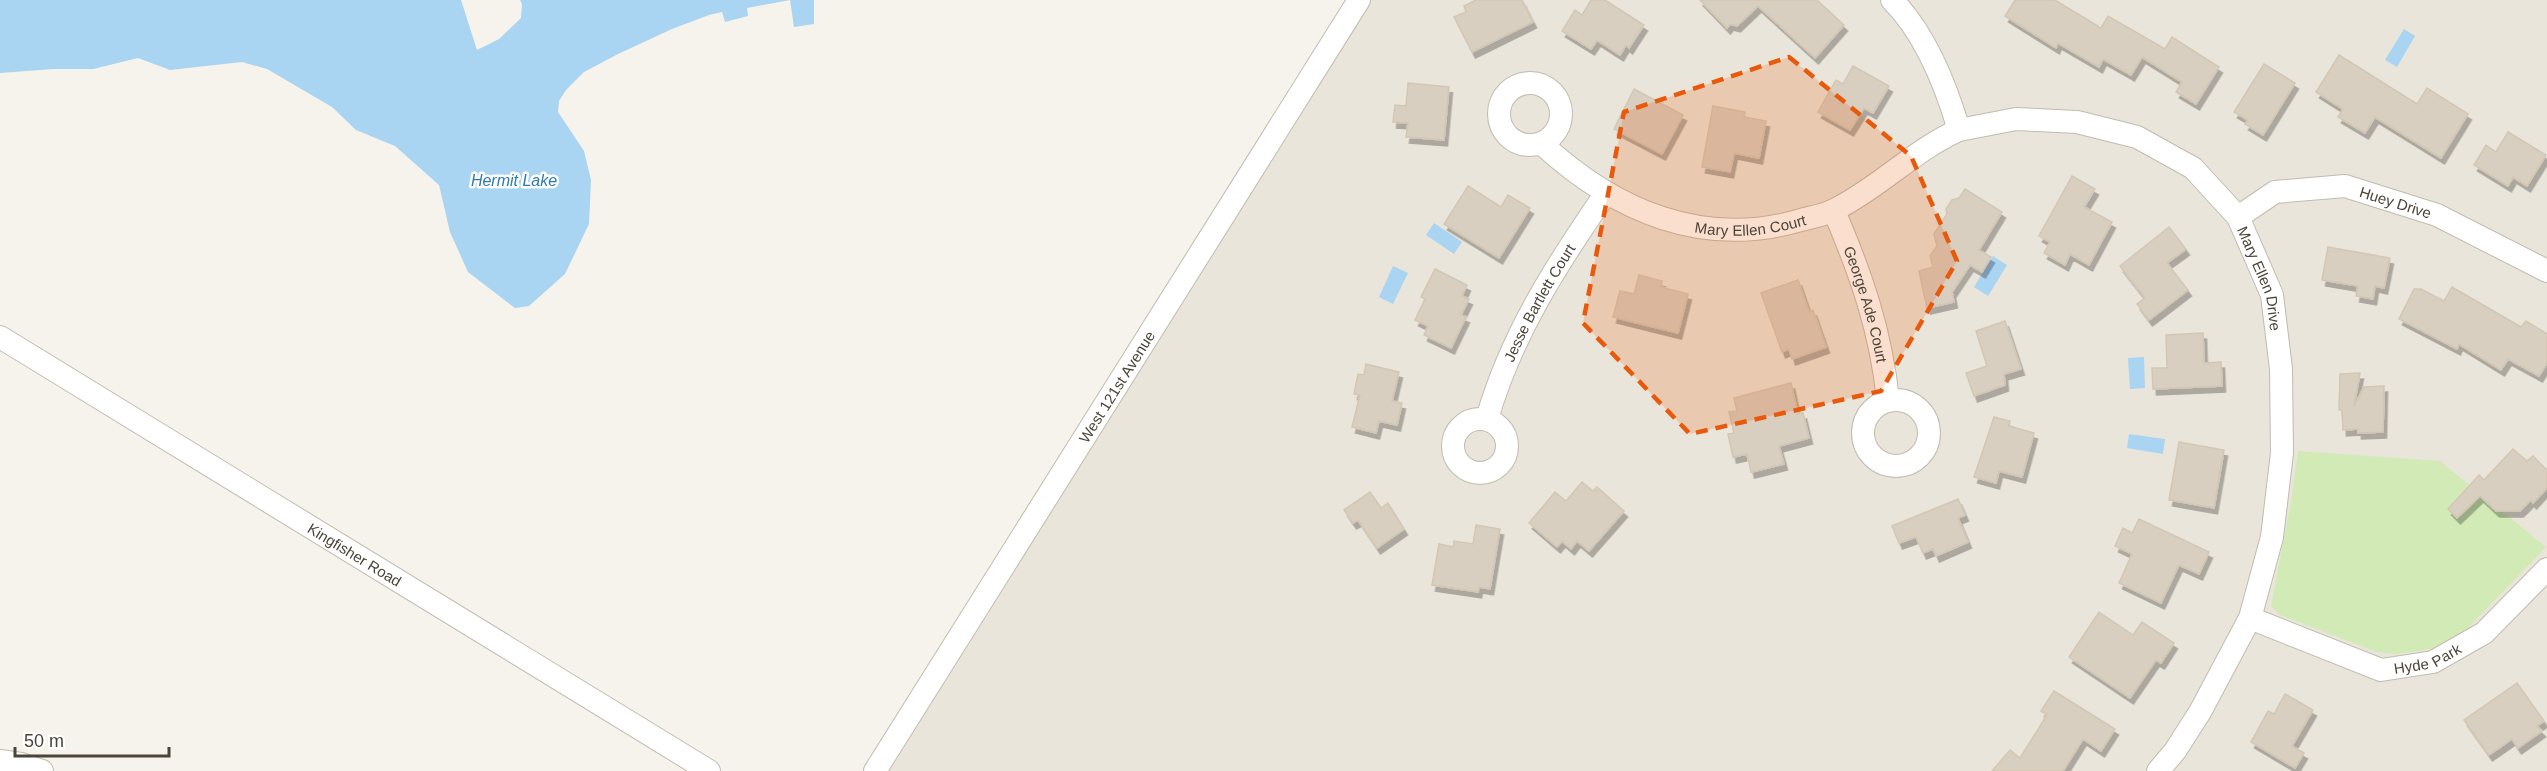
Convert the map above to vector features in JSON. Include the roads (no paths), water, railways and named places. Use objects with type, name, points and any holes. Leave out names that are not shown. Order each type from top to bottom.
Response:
[{"type":"street","name":"West 121st Avenue","points":[[875,771],[1359,0]]},
{"type":"street","points":[[1892,0],[1904,12],[1938,71],[1959,130]]},
{"type":"street","name":"Mary Ellen Drive","points":[[1959,130],[2016,119],[2077,122],[2137,137],[2193,168],[2238,217],[2272,295],[2281,369],[2282,453],[2272,537],[2250,618],[2200,712],[2175,751],[2158,771]]},
{"type":"street","name":"Mary Ellen Court","points":[[1542,144],[1606,193],[1670,222],[1706,229],[1742,231],[1782,226],[1834,211],[1924,148],[1959,130]]},
{"type":"street","name":"Huey Drive","points":[[2238,217],[2275,192],[2345,186],[2437,215],[2547,271]]},
{"type":"street","name":"Jesse Bartlett Court","points":[[1487,419],[1511,350],[1530,310],[1568,247],[1606,193]]},
{"type":"street","name":"George Ade Court","points":[[1834,211],[1859,270],[1884,359],[1888,400]]},
{"type":"street","name":"Kingfisher Road","points":[[0,337],[709,771]]},
{"type":"street","name":"Hyde Park","points":[[2250,618],[2381,670],[2433,662],[2484,633],[2547,569]]},
{"type":"street","points":[[0,761],[21,764],[42,771]]},
{"type":"water","name":"Hermit Lake","points":[[0,0],[461,0],[477,50],[499,39],[521,18],[520,0],[790,0],[747,8],[748,16],[725,22],[722,12],[672,29],[584,72],[566,90],[559,101],[558,112],[584,151],[591,180],[589,224],[565,274],[529,306],[515,308],[468,272],[450,232],[439,185],[395,146],[356,130],[332,107],[267,69],[242,62],[170,70],[138,58],[93,69],[0,73]]},
{"type":"water","points":[[790,0],[814,0],[814,24],[794,27]]},
{"type":"water","points":[[2404,29],[2415,36],[2397,67],[2385,60]]},
{"type":"water","points":[[1434,223],[1462,242],[1454,254],[1426,235]]},
{"type":"water","points":[[1993,256],[2007,265],[1988,296],[1974,287]]},
{"type":"water","points":[[1393,266],[1408,273],[1393,304],[1379,297]]},
{"type":"water","points":[[2144,357],[2145,388],[2130,389],[2128,358]]},
{"type":"water","points":[[2129,434],[2165,439],[2163,454],[2127,448]]}]
